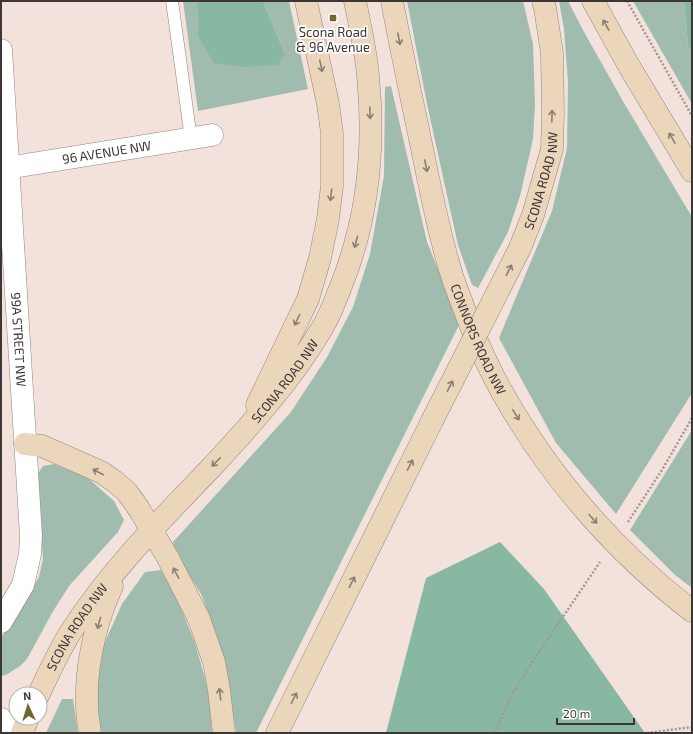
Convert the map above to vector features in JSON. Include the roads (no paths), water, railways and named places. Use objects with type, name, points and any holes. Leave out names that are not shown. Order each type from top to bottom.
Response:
[{"type":"main road","points":[[242,434],[308,299],[320,258],[328,219],[332,186],[332,133],[326,94],[306,1]]},
{"type":"main road","name":"SCONA ROAD NW","points":[[43,686],[53,663],[71,631],[94,598],[124,561],[242,434],[304,358],[323,328],[347,271],[356,240],[367,185],[371,145],[371,111],[368,74],[355,1]]},
{"type":"main road","name":"CONNORS ROAD NW","points":[[392,1],[439,227],[453,277],[472,330],[501,391],[563,485],[614,542],[675,598],[692,611]]},
{"type":"main road","name":"SCONA ROAD NW","points":[[277,733],[520,248],[533,215],[552,149],[552,53],[543,1]]},
{"type":"main road","points":[[593,1],[629,66],[692,171]]},
{"type":"main road","points":[[25,444],[42,446],[101,472],[114,481],[129,495],[152,530],[183,586],[199,619],[214,662],[224,733]]},
{"type":"main road","points":[[90,733],[86,707],[92,649],[109,592],[124,561]]},
{"type":"street","name":"99A STREET NW","points":[[1,50],[4,169],[31,536],[30,554],[23,585],[1,622]]},
{"type":"street","name":"96 AVENUE NW","points":[[4,169],[201,136]]},
{"type":"street","points":[[1,719],[15,733]]},
{"type":"lane","points":[[172,1],[201,136]]},
{"type":"place","name":"Scona Road & 96 Avenue","points":[[333,18]]}]
